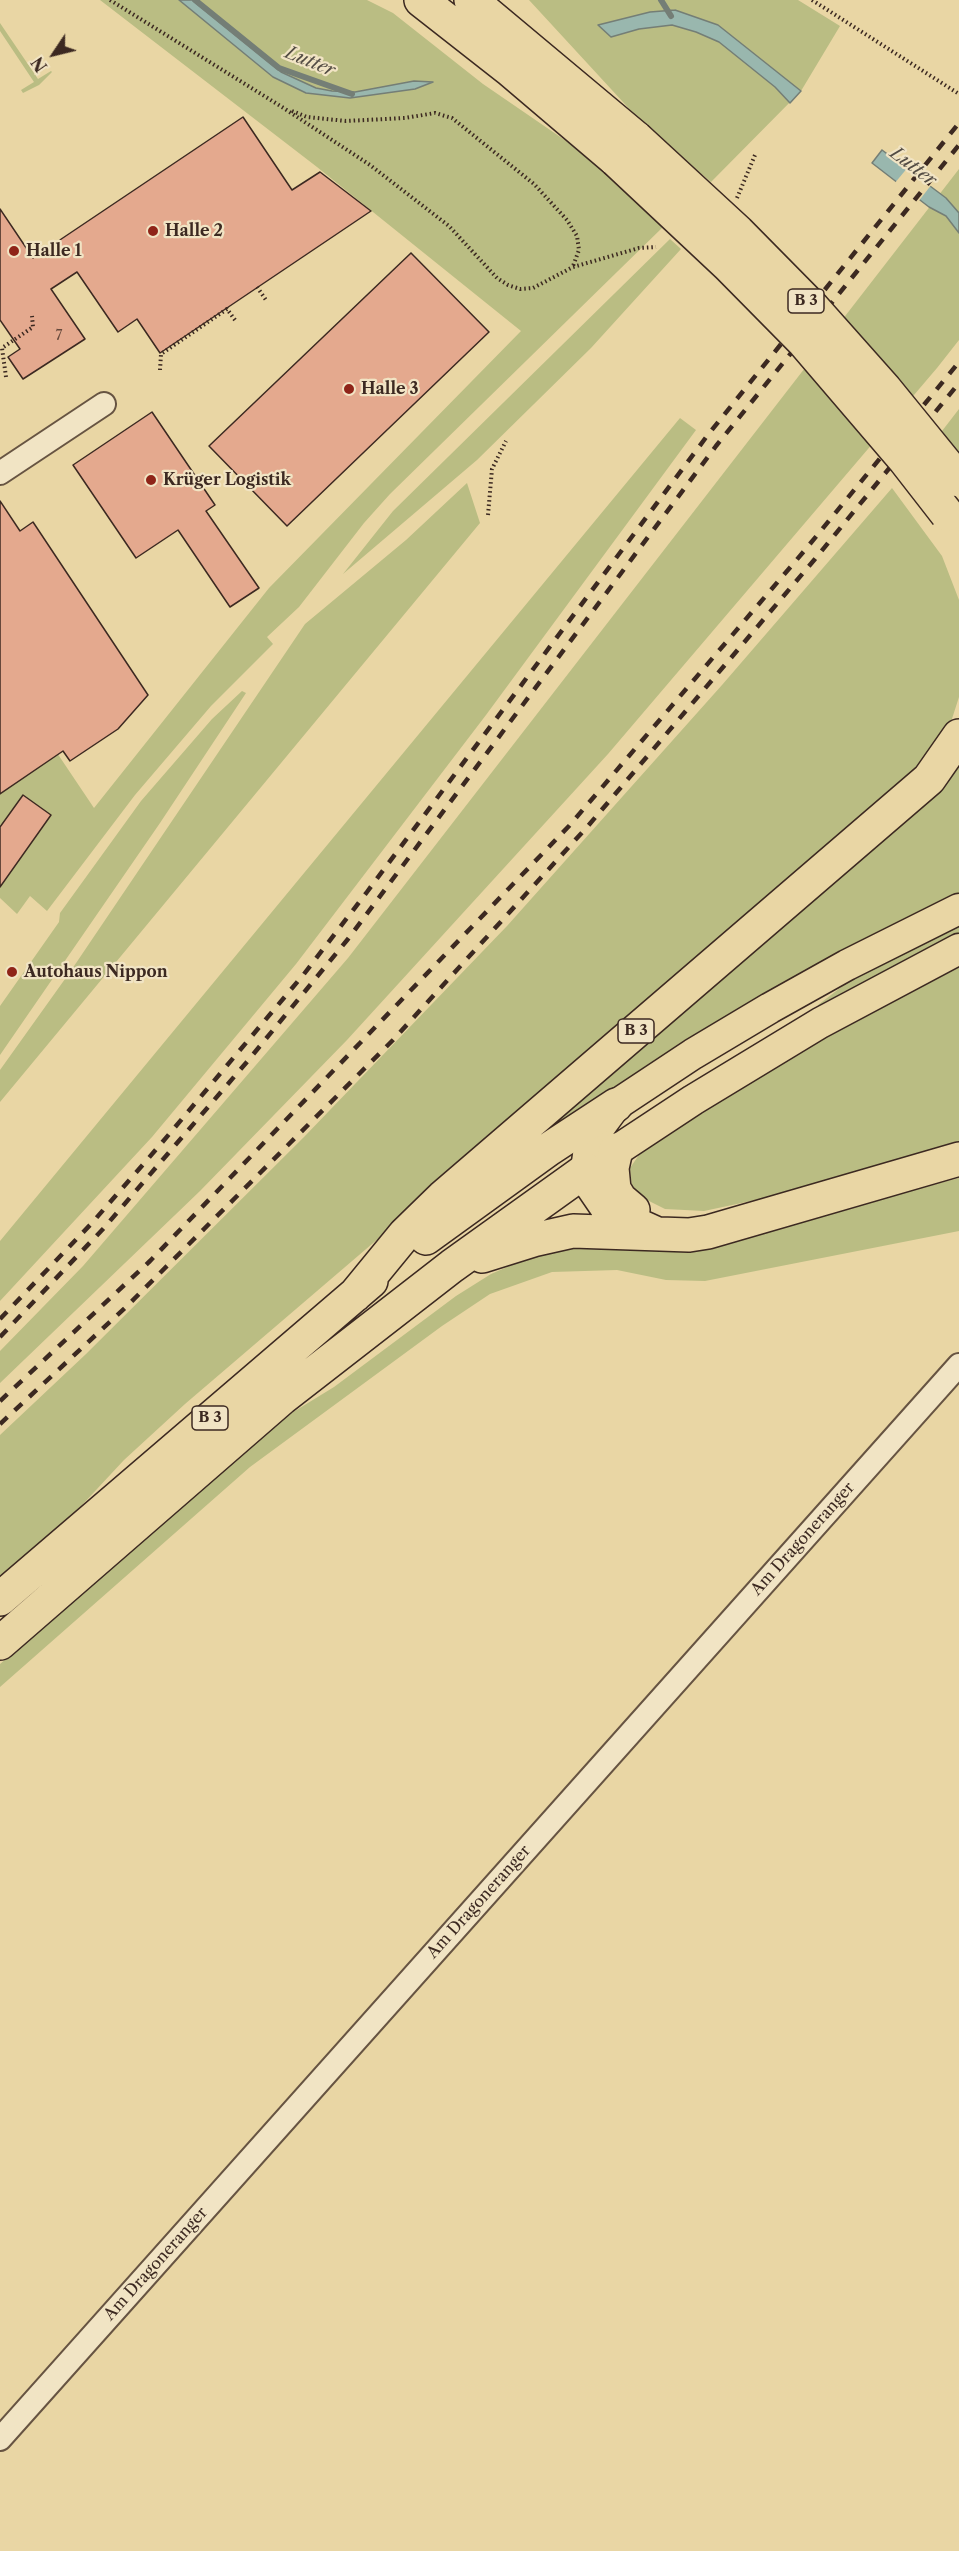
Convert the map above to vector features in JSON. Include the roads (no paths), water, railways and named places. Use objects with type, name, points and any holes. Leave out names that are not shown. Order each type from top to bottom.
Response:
[{"type":"highway","name":"B 3","points":[[420,2],[509,69],[626,149],[738,232],[813,308],[885,389],[959,480]]},
{"type":"highway","name":"B 3","points":[[482,3],[563,61],[626,149],[728,265],[804,342],[905,460],[953,522]]},
{"type":"highway","name":"B 3","points":[[355,1295],[405,1234],[442,1197],[929,779],[959,736]]},
{"type":"highway","name":"B 3","points":[[0,1599],[355,1295],[444,1224],[616,1105]]},
{"type":"highway","points":[[616,1150],[612,1168],[614,1188],[620,1199],[631,1208],[647,1216],[675,1222],[741,1222]]},
{"type":"highway","points":[[452,1266],[533,1240],[573,1231],[699,1234],[959,1159]]},
{"type":"highway","name":"B 3","points":[[0,1643],[282,1398],[452,1266],[586,1170]]},
{"type":"highway","points":[[586,1170],[593,1187],[606,1206],[624,1219],[655,1233]]},
{"type":"main road","name":"B 3","points":[[616,1105],[770,1008],[857,960],[959,909]]},
{"type":"main road","name":"B 3","points":[[586,1170],[693,1100],[820,1023],[959,949]]},
{"type":"main road","points":[[586,1170],[590,1140],[616,1105]]},
{"type":"street","points":[[0,473],[104,404]]},
{"type":"street","name":"Am Dragoneranger","points":[[0,2439],[959,1365]]},
{"type":"water","points":[[179,0],[192,0],[281,72],[316,88],[355,92],[414,81],[433,82],[415,89],[350,98],[306,93],[273,77]]},
{"type":"water","points":[[675,10],[718,25],[801,91],[790,103],[775,87],[719,42],[696,32],[672,25],[639,29],[611,37],[598,25],[650,12]]},
{"type":"water","points":[[882,150],[946,198],[959,213],[959,233],[946,216],[929,207],[872,163]]},
{"type":"waterway","name":"Lutter","points":[[195,0],[279,68],[352,94]]},
{"type":"waterway","points":[[661,0],[671,16]]},
{"type":"railway","points":[[0,1319],[91,1224],[304,974],[707,436],[959,123]]},
{"type":"railway","points":[[0,1337],[103,1229],[246,1063],[348,939],[716,446],[959,145]]},
{"type":"railway","points":[[0,1401],[150,1261],[569,826],[805,550],[959,362]]},
{"type":"railway","points":[[0,1424],[127,1306],[393,1040],[588,826],[815,559],[959,383]]},
{"type":"place","name":"Halle 2","points":[[153,231]]},
{"type":"place","name":"Halle 1","points":[[14,251]]},
{"type":"place","name":"Halle 3","points":[[349,389]]},
{"type":"place","name":"Krüger Logistik","points":[[151,480]]},
{"type":"place","name":"Autohaus Nippon","points":[[12,972]]}]
